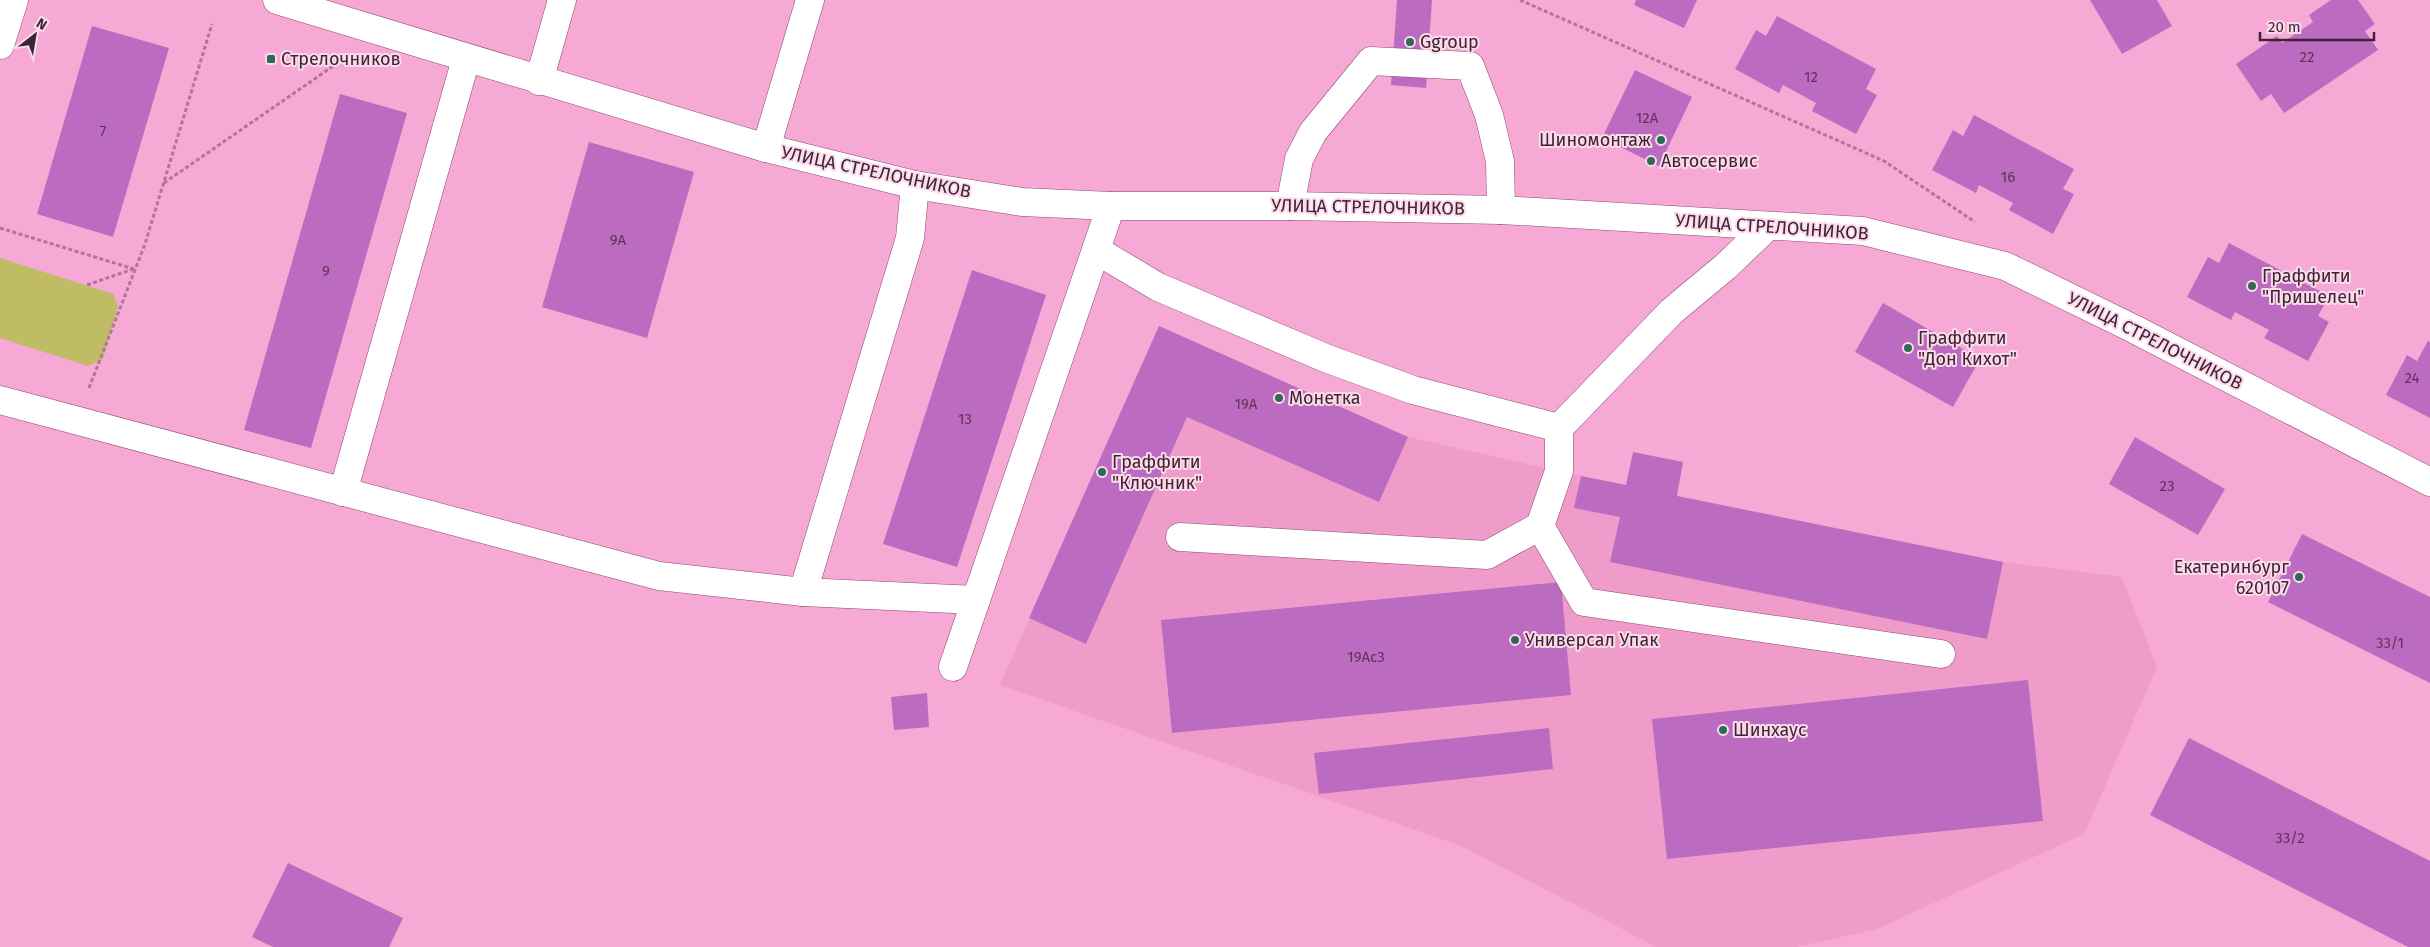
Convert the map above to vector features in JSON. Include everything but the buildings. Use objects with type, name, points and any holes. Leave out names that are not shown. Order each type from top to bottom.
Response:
[{"type":"main road","points":[[0,45],[14,0]]},
{"type":"main road","name":"УЛИЦА СТРЕЛОЧНИКОВ","points":[[277,0],[466,59],[766,148],[915,185],[1022,202],[1111,206],[1290,206],[1501,210],[1863,231],[2004,266],[2132,328],[2430,482]]},
{"type":"main road","points":[[539,81],[562,0]]},
{"type":"main road","points":[[766,148],[810,0]]},
{"type":"main road","points":[[344,492],[466,59]]},
{"type":"main road","points":[[1290,206],[1299,159],[1313,132],[1371,61],[1470,66],[1489,115],[1500,161],[1501,210]]},
{"type":"main road","points":[[803,592],[910,238],[915,185]]},
{"type":"main road","points":[[954,667],[1111,206]]},
{"type":"main road","points":[[1180,537],[1487,555],[1540,526],[1559,471],[1559,428],[1672,311],[1725,267],[1768,226]]},
{"type":"main road","points":[[1096,250],[1158,287],[1328,359],[1413,390],[1559,428]]},
{"type":"main road","points":[[0,400],[659,576],[803,592],[976,600]]},
{"type":"main road","points":[[1540,526],[1584,602],[1941,654]]},
{"type":"path","points":[[1520,0],[1884,160],[1980,226]]},
{"type":"path","points":[[77,420],[145,244],[212,24]]},
{"type":"path","points":[[164,183],[339,62]]},
{"type":"path","points":[[0,228],[134,269]]},
{"type":"path","points":[[87,286],[134,269],[145,244]]},
{"type":"shaded area","points":[[0,258],[113,294],[118,306],[103,359],[88,366],[0,338]]},
{"type":"shaded area","points":[[1159,326],[1408,437],[1581,476],[2003,562],[2122,577],[2157,667],[2084,834],[1877,929],[1796,947],[1657,947],[1461,846],[1000,685]]},
{"type":"place","name":"Ggroup","points":[[1410,42]]},
{"type":"place","name":"Стрелочников","points":[[271,59]]},
{"type":"place","name":"Шиномонтаж","points":[[1661,140]]},
{"type":"place","name":"Автосервис","points":[[1651,161]]},
{"type":"place","name":"Граффити \"Пришелец\"","points":[[2252,286]]},
{"type":"place","name":"Граффити \"Дон Кихот\"","points":[[1908,348]]},
{"type":"place","name":"Монетка","points":[[1279,398]]},
{"type":"place","name":"Граффити \"Ключник\"","points":[[1102,472]]},
{"type":"place","name":"Екатеринбург 620107","points":[[2299,577]]},
{"type":"place","name":"Универсал Упак","points":[[1515,640]]},
{"type":"place","name":"Шинхаус","points":[[1723,730]]}]
